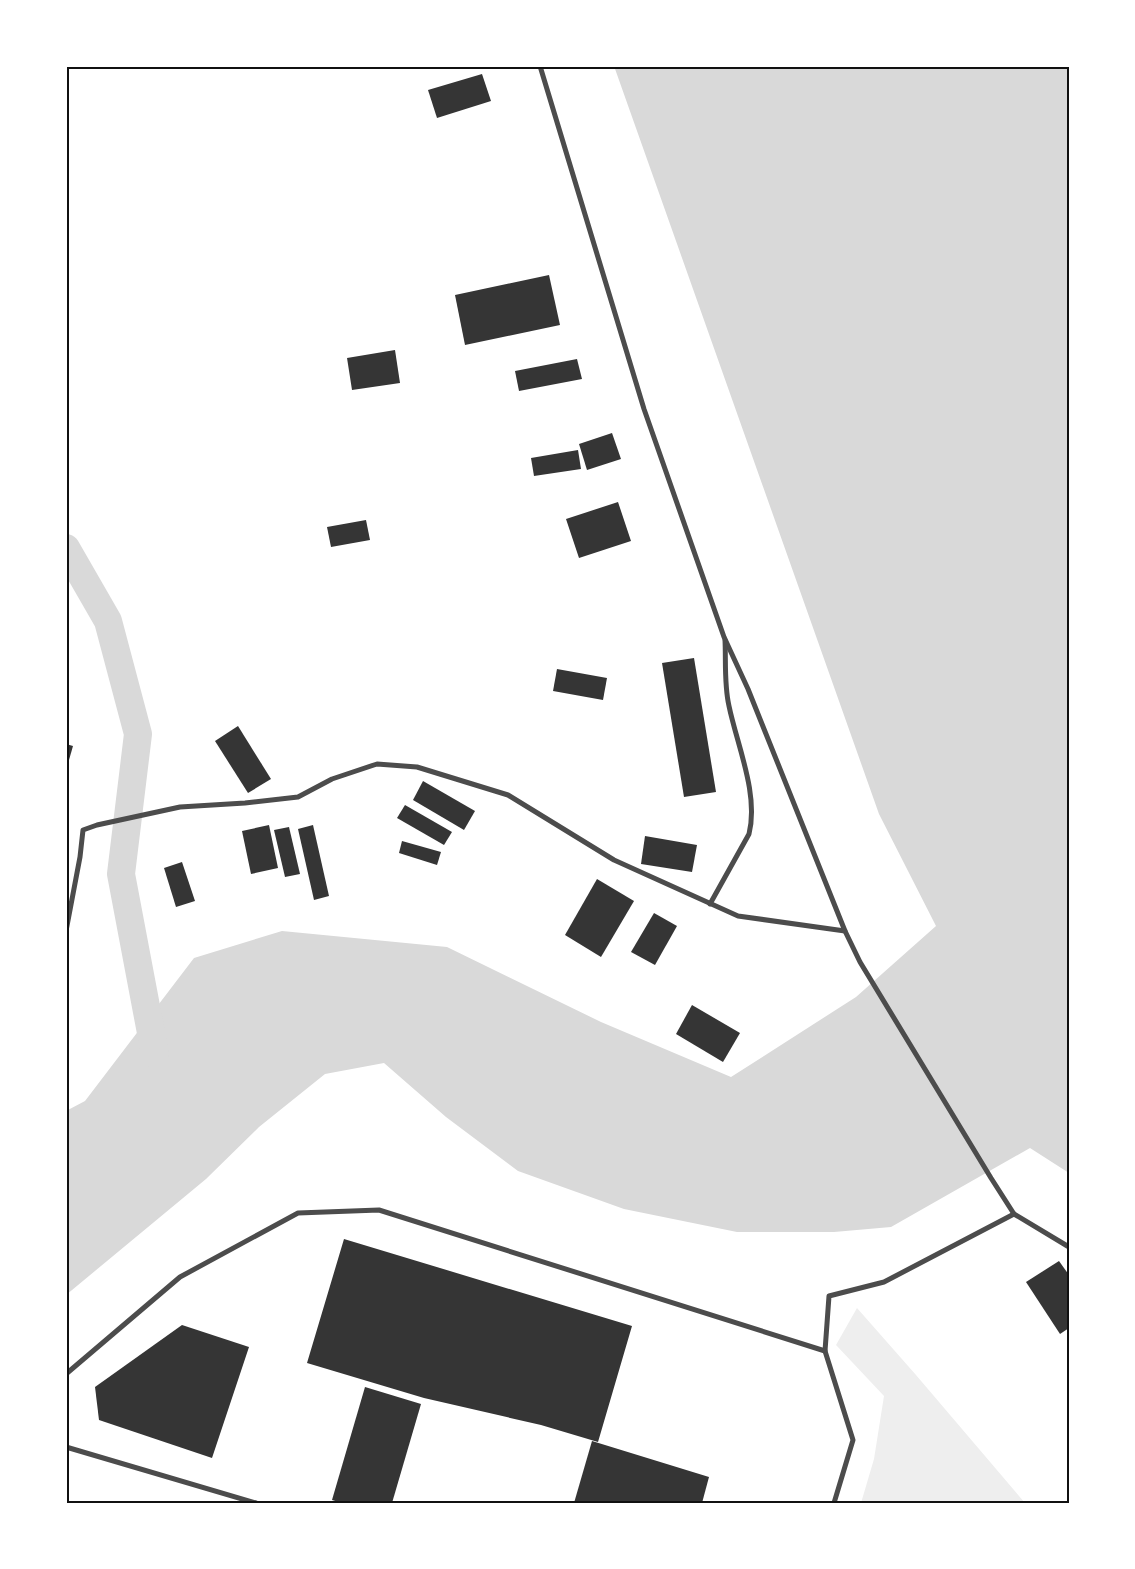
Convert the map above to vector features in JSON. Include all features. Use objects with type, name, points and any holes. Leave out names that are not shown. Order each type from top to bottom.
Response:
[{"type":"street","points":[[540,66],[644,410],[724,637],[748,689],[845,931],[860,962],[1014,1214],[1069,1247]]},
{"type":"street","points":[[710,904],[750,827],[751,802],[748,785],[728,703],[724,637]]},
{"type":"street","points":[[66,931],[83,830],[97,824],[180,807],[245,803],[298,797],[332,779],[376,764],[417,767],[508,794],[614,860],[738,916],[845,931]]},
{"type":"street","points":[[66,1374],[180,1277],[298,1213],[379,1210],[825,1351]]},
{"type":"street","points":[[834,1503],[853,1440],[825,1351],[829,1296],[884,1282],[1014,1214]]},
{"type":"street","points":[[66,1447],[256,1503]]},
{"type":"shaded area","points":[[614,66],[1069,66],[1069,1173],[1030,1148],[891,1227],[834,1232],[737,1232],[624,1209],[518,1171],[446,1117],[384,1063],[325,1074],[259,1127],[206,1179],[66,1295],[66,1111],[85,1101],[194,958],[282,931],[447,947],[601,1022],[731,1077],[856,997],[936,926],[879,814]]},
{"type":"shaded area","points":[[857,1308],[1025,1503],[861,1503],[874,1459],[884,1396],[836,1345]]},
{"type":"building","points":[[482,74],[491,101],[437,118],[428,90]]},
{"type":"building","points":[[549,275],[560,325],[465,345],[455,295]]},
{"type":"building","points":[[395,350],[400,383],[352,390],[347,358]]},
{"type":"building","points":[[577,359],[582,379],[519,391],[515,371]]},
{"type":"building","points":[[612,433],[621,459],[587,470],[579,444]]},
{"type":"building","points":[[578,450],[581,469],[534,476],[531,458]]},
{"type":"building","points":[[618,502],[631,541],[579,558],[566,519]]},
{"type":"building","points":[[366,520],[370,540],[331,547],[327,527]]},
{"type":"building","points":[[694,658],[716,792],[684,797],[662,663]]},
{"type":"building","points":[[557,669],[607,678],[603,700],[553,691]]},
{"type":"building","points":[[238,726],[271,779],[248,793],[215,741]]},
{"type":"building","points":[[66,744],[73,746],[67,767],[66,767]]},
{"type":"building","points":[[423,781],[475,811],[464,830],[413,800]]},
{"type":"building","points":[[405,805],[452,832],[444,845],[397,818]]},
{"type":"building","points":[[269,825],[278,868],[251,874],[242,831]]},
{"type":"building","points":[[313,825],[329,896],[314,900],[298,829]]},
{"type":"building","points":[[289,827],[300,874],[285,877],[274,830]]},
{"type":"building","points":[[645,836],[697,845],[692,872],[641,864]]},
{"type":"building","points":[[402,841],[441,852],[437,865],[399,853]]},
{"type":"building","points":[[182,862],[195,901],[176,907],[164,868]]},
{"type":"building","points":[[597,879],[634,901],[601,957],[565,935]]},
{"type":"building","points":[[654,913],[677,926],[655,965],[631,952]]},
{"type":"building","points":[[692,1005],[740,1033],[723,1062],[676,1034]]},
{"type":"building","points":[[344,1239],[632,1326],[598,1442],[541,1425],[424,1398],[307,1363]]},
{"type":"building","points":[[1059,1261],[1069,1275],[1069,1328],[1060,1334],[1026,1282]]},
{"type":"building","points":[[182,1325],[249,1347],[212,1458],[99,1420],[95,1387]]},
{"type":"building","points":[[365,1387],[421,1404],[392,1503],[342,1503],[332,1500]]},
{"type":"building","points":[[592,1441],[709,1477],[702,1503],[574,1503]]},
{"type":"waterway","points":[[66,548],[108,621],[138,734],[121,874],[155,1054]]}]
